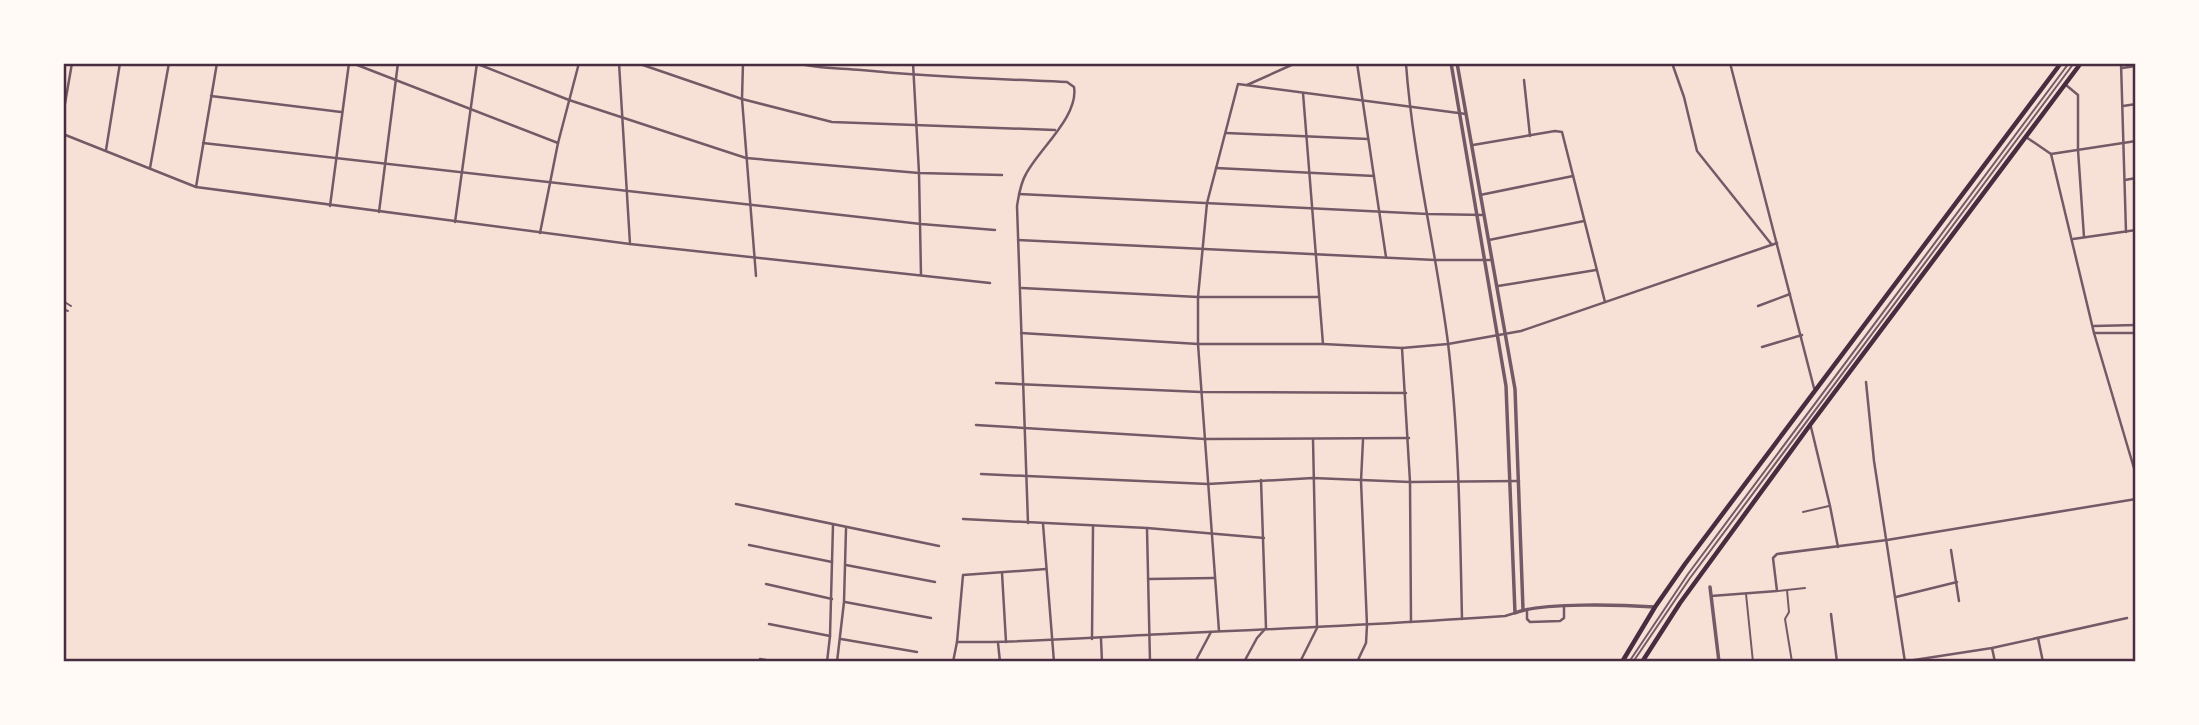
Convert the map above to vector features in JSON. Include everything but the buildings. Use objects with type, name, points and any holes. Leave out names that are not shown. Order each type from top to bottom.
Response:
[{"type":"highway","points":[[1622,662],[1655,607],[2061,63]]},
{"type":"highway","points":[[1642,662],[1680,603],[1810,425],[2081,63]]},
{"type":"street","points":[[63,115],[72,63]]},
{"type":"street","points":[[106,150],[120,63]]},
{"type":"street","points":[[150,168],[169,63]]},
{"type":"street","points":[[196,187],[217,63]]},
{"type":"street","points":[[330,206],[341,112],[350,63],[558,143]]},
{"type":"street","points":[[379,212],[398,63]]},
{"type":"street","points":[[455,222],[476,63],[569,100],[746,158],[919,173],[1002,176]]},
{"type":"street","points":[[540,233],[558,143],[579,63]]},
{"type":"street","points":[[619,63],[630,244]]},
{"type":"street","points":[[637,63],[742,99],[832,122],[1057,130]]},
{"type":"street","points":[[743,63],[742,99],[756,276]]},
{"type":"street","points":[[797,63],[816,68],[914,76],[1067,82],[1075,90],[1074,103],[1027,171],[1019,194],[1018,240],[1028,523]]},
{"type":"street","points":[[913,63],[921,275]]},
{"type":"street","points":[[1247,85],[1296,63]]},
{"type":"street","points":[[1357,63],[1386,258]]},
{"type":"street","points":[[1451,63],[1466,114],[1515,389],[1527,619],[1530,622],[1560,621],[1564,618],[1564,607]]},
{"type":"street","points":[[1457,63],[1458,114],[1506,386],[1514,613]]},
{"type":"street","points":[[1672,63],[1698,151],[1772,245]]},
{"type":"street","points":[[1730,63],[1815,390]]},
{"type":"street","points":[[1631,662],[1688,573],[2069,63]]},
{"type":"street","points":[[1631,662],[1690,578],[2074,63]]},
{"type":"street","points":[[2121,63],[2126,232]]},
{"type":"street","points":[[1406,64],[1409,108],[1448,344],[1459,481],[1462,619]]},
{"type":"street","points":[[2122,68],[2136,66]]},
{"type":"street","points":[[1524,80],[1530,136]]},
{"type":"street","points":[[1219,631],[1201,392],[1198,297],[1207,203],[1238,84],[1466,114]]},
{"type":"street","points":[[2065,84],[2078,95],[2078,150],[2084,237]]},
{"type":"street","points":[[1303,93],[1323,344]]},
{"type":"street","points":[[211,96],[341,112]]},
{"type":"street","points":[[2123,106],[2136,104]]},
{"type":"street","points":[[1472,145],[1560,131],[1605,303]]},
{"type":"street","points":[[1226,133],[1368,139]]},
{"type":"street","points":[[63,134],[196,187],[630,244],[990,283]]},
{"type":"street","points":[[2026,137],[2051,154],[2094,333],[2136,475]]},
{"type":"street","points":[[2051,154],[2136,141]]},
{"type":"street","points":[[203,143],[336,160],[995,230]]},
{"type":"street","points":[[1467,163],[1475,162]]},
{"type":"street","points":[[1216,168],[1374,176]]},
{"type":"street","points":[[1480,194],[1573,176]]},
{"type":"street","points":[[2124,180],[2136,178]]},
{"type":"street","points":[[1019,194],[1484,215]]},
{"type":"street","points":[[1489,240],[1584,221]]},
{"type":"street","points":[[2072,239],[2136,230]]},
{"type":"street","points":[[2136,239],[2136,275]]},
{"type":"street","points":[[1018,240],[1386,258],[1492,260]]},
{"type":"street","points":[[1021,334],[1198,344],[1323,344],[1402,348],[1448,344],[1505,335],[1777,243]]},
{"type":"street","points":[[1498,286],[1596,270]]},
{"type":"street","points":[[1020,288],[1198,297],[1319,297]]},
{"type":"street","points":[[1758,306],[1790,295]]},
{"type":"street","points":[[63,301],[71,306]]},
{"type":"street","points":[[63,309],[68,311]]},
{"type":"street","points":[[2093,326],[2136,326]]},
{"type":"street","points":[[2094,333],[2136,333]]},
{"type":"street","points":[[1762,347],[1802,335]]},
{"type":"street","points":[[1402,348],[1409,438],[1411,622]]},
{"type":"street","points":[[1866,382],[1874,461],[1888,540],[1904,662],[1992,648],[2127,618]]},
{"type":"street","points":[[996,383],[1201,392],[1406,393]]},
{"type":"street","points":[[976,425],[1205,439],[1409,438]]},
{"type":"street","points":[[1810,425],[1838,547]]},
{"type":"street","points":[[1300,662],[1317,628],[1313,439]]},
{"type":"street","points":[[1357,662],[1366,643],[1367,625],[1361,481],[1363,439]]},
{"type":"street","points":[[981,474],[1208,484],[1313,478],[1410,482],[1519,481]]},
{"type":"street","points":[[1244,662],[1257,638],[1266,628],[1261,480]]},
{"type":"street","points":[[1777,591],[1774,556],[2136,499]]},
{"type":"street","points":[[736,504],[939,547]]},
{"type":"street","points":[[1803,512],[1830,506]]},
{"type":"street","points":[[963,519],[1147,528],[1264,538]]},
{"type":"street","points":[[1043,524],[1054,662]]},
{"type":"street","points":[[827,662],[832,599],[833,525]]},
{"type":"street","points":[[1092,639],[1093,527]]},
{"type":"street","points":[[837,662],[844,602],[846,528]]},
{"type":"street","points":[[1147,528],[1150,662]]},
{"type":"street","points":[[749,545],[832,562]]},
{"type":"street","points":[[1951,550],[1959,601]]},
{"type":"street","points":[[844,565],[935,582]]},
{"type":"street","points":[[953,662],[962,575],[1046,569]]},
{"type":"street","points":[[1002,573],[1006,642]]},
{"type":"street","points":[[1148,579],[1215,578]]},
{"type":"street","points":[[1896,597],[1957,582]]},
{"type":"street","points":[[766,584],[832,599]]},
{"type":"street","points":[[1710,587],[1719,662]]},
{"type":"street","points":[[1711,596],[1805,588]]},
{"type":"street","points":[[1787,590],[1789,612],[1785,619],[1792,662]]},
{"type":"street","points":[[1746,594],[1754,662]]},
{"type":"street","points":[[844,602],[931,618]]},
{"type":"street","points":[[957,642],[1052,641],[1266,628],[1317,628],[1505,616],[1525,609],[1564,607],[1655,607]]},
{"type":"street","points":[[1831,614],[1837,662]]},
{"type":"street","points":[[769,624],[830,636]]},
{"type":"street","points":[[1195,662],[1211,632]]},
{"type":"street","points":[[2038,638],[2043,662]]},
{"type":"street","points":[[841,639],[917,652]]},
{"type":"street","points":[[1101,639],[1102,662]]},
{"type":"street","points":[[998,643],[1000,662]]},
{"type":"street","points":[[1992,648],[1995,662]]},
{"type":"street","points":[[760,659],[776,662]]}]
